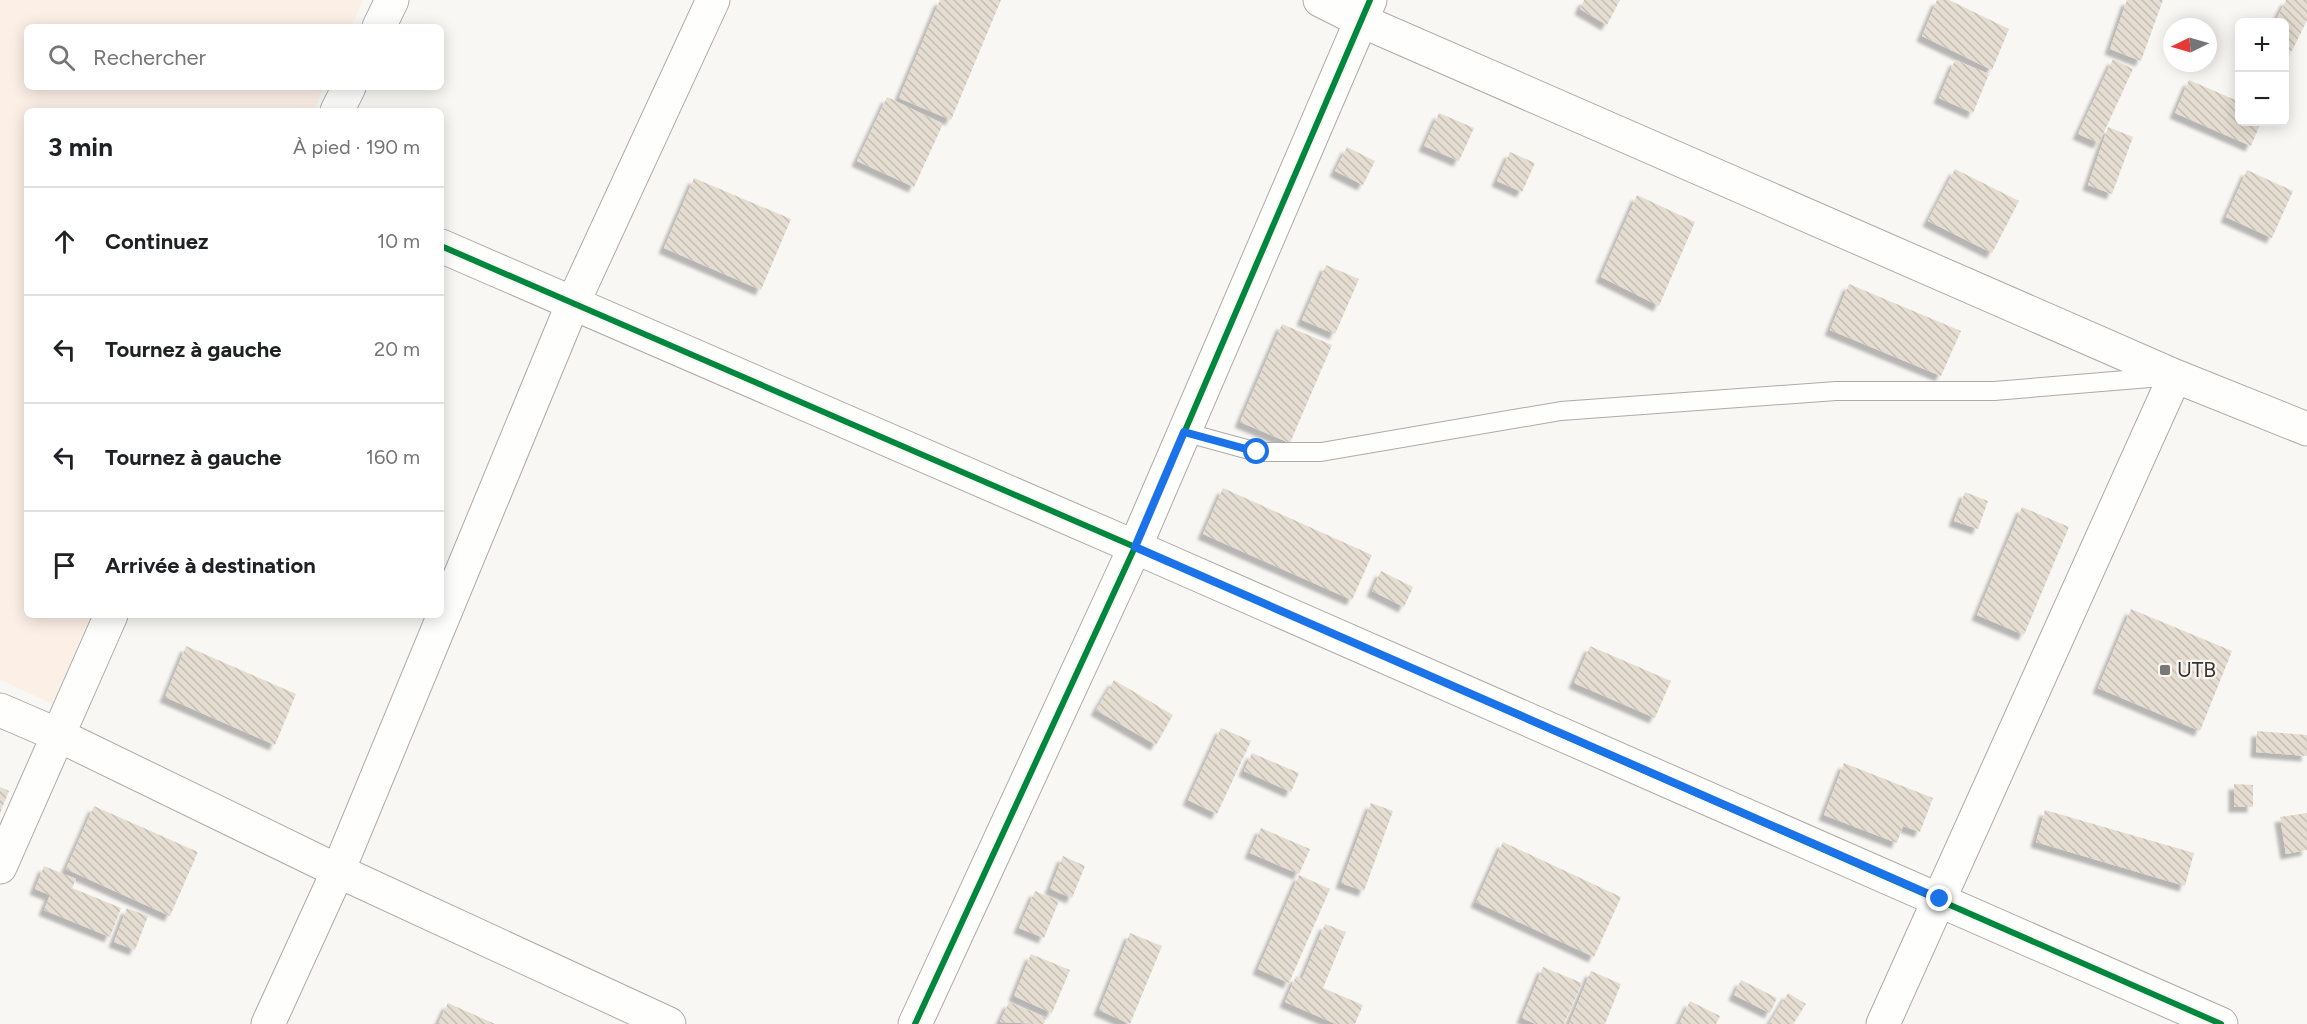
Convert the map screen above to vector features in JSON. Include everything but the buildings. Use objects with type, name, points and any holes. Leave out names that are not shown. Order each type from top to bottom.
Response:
[{"type":"street","points":[[380,24],[392,0]]},
{"type":"street","points":[[444,615],[573,303],[713,0]]},
{"type":"street","points":[[1320,0],[1366,10],[2175,375],[2307,429]]},
{"type":"street","points":[[915,1024],[1135,547],[1366,10]]},
{"type":"street","points":[[338,108],[348,90]]},
{"type":"street","points":[[444,247],[1135,547],[2221,1024]]},
{"type":"street","points":[[1883,1024],[2175,375]]},
{"type":"street","points":[[0,867],[110,618]]},
{"type":"street","points":[[268,1024],[338,871],[443,618]]},
{"type":"street","points":[[0,710],[58,735],[338,871],[669,1024]]},
{"type":"lane","points":[[1184,432],[1257,452],[1321,452],[1561,411],[1836,391],[1994,391],[2175,375]]},
{"type":"shaded area","points":[[0,0],[363,0],[352,24],[24,24],[24,90],[323,90],[315,108],[24,108],[24,618],[91,618],[53,704],[0,680]]},
{"type":"cycle path","points":[[915,1024],[1135,547],[1370,0]]},
{"type":"cycle path","points":[[444,247],[1135,547],[2221,1024]]},
{"type":"place","name":"UTB","points":[[2165,670]]},
{"type":"route","points":[[1257,452],[1184,432],[1135,547],[1940,899]]}]
